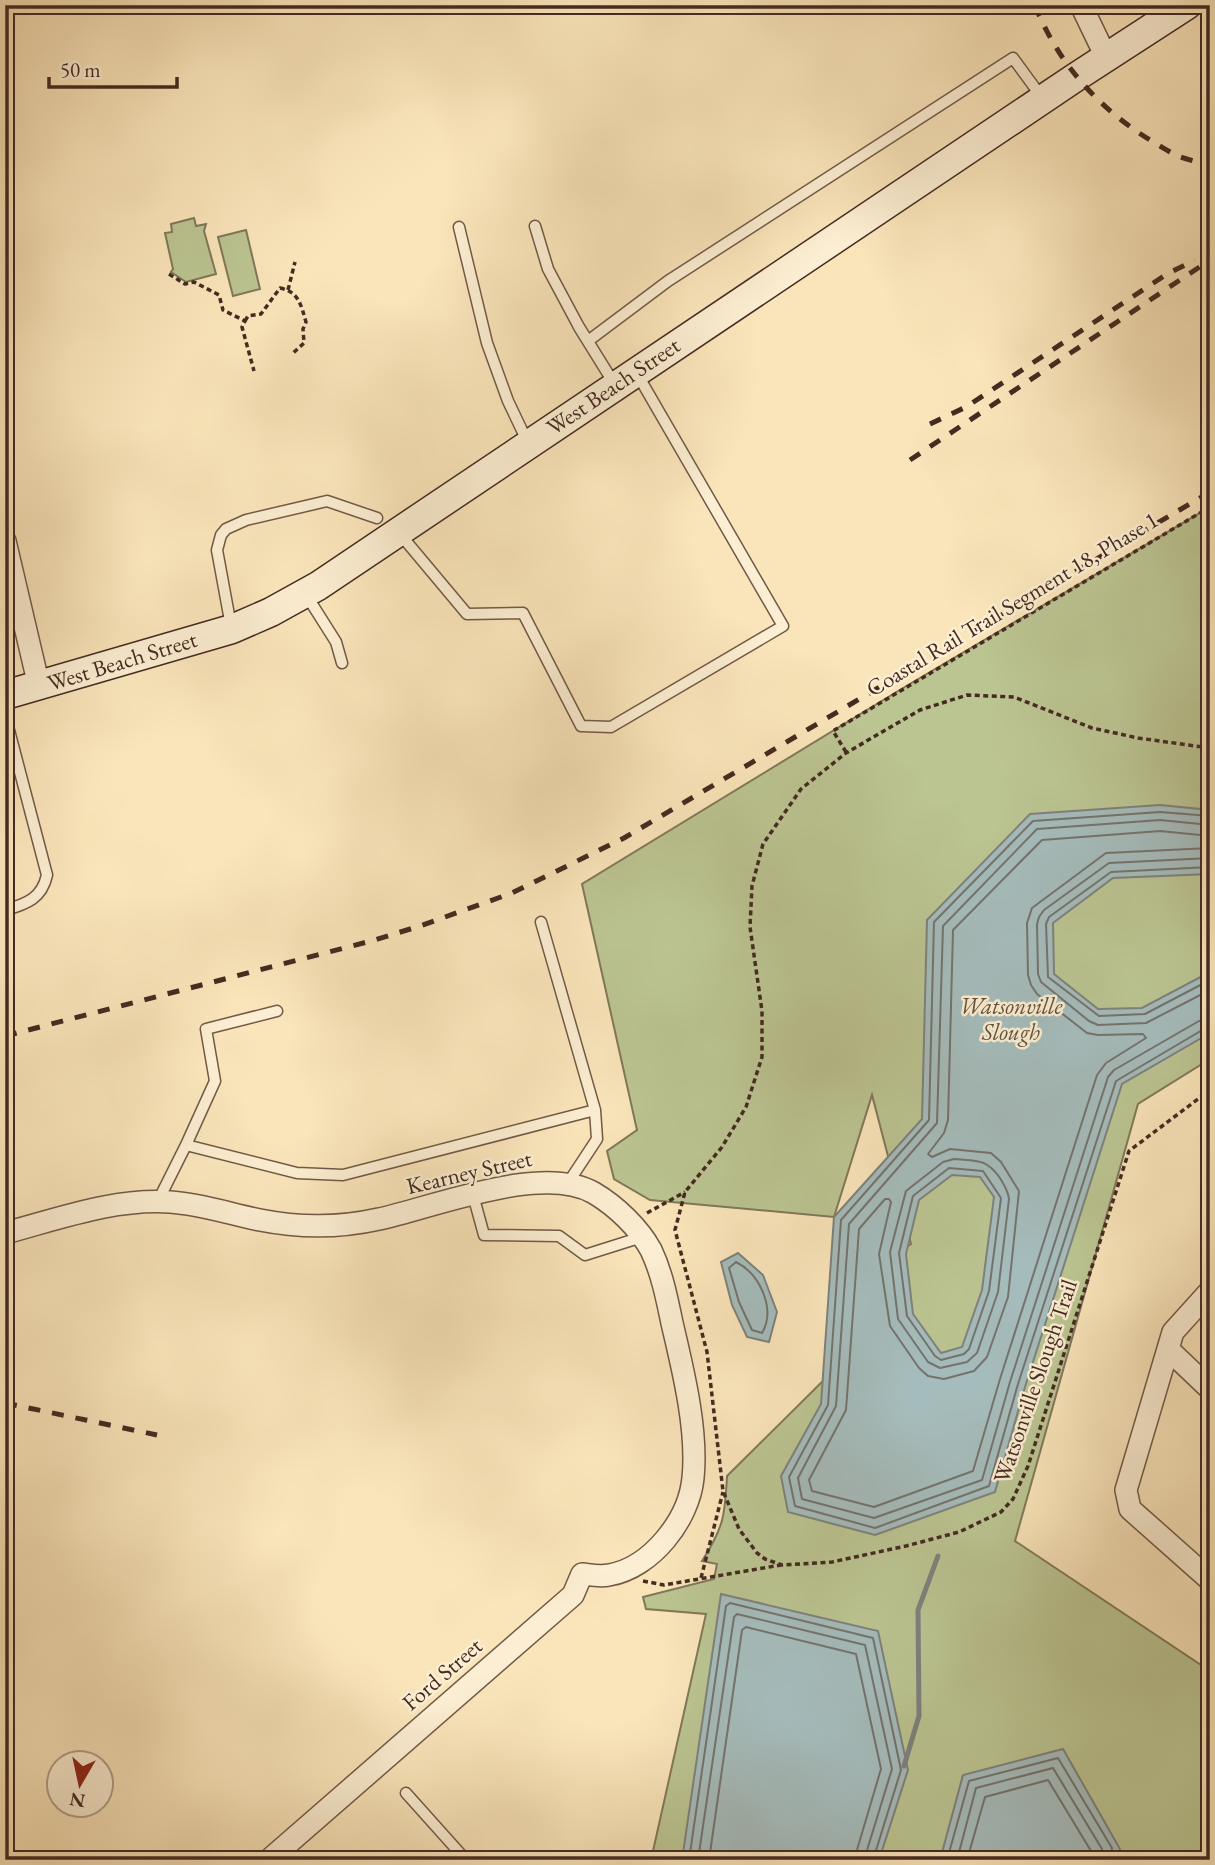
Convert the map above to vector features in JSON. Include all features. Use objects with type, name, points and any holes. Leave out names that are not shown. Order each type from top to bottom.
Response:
[{"type":"main road","name":"West Beach Street","points":[[5,695],[232,629],[305,593],[388,525],[528,443],[1187,5]]},
{"type":"street","points":[[1081,5],[1106,57]]},
{"type":"street","points":[[5,541],[39,686]]},
{"type":"street","name":"Kearney Street","points":[[5,1233],[88,1211],[158,1201],[192,1205],[276,1223],[325,1226],[375,1220],[536,1182],[568,1183],[592,1192],[636,1230],[651,1251],[664,1289],[681,1363],[693,1479],[685,1509],[667,1537],[654,1550]]},
{"type":"street","points":[[1210,1291],[1173,1332],[1126,1490],[1129,1509],[1210,1580]]},
{"type":"street","points":[[1168,1349],[1210,1389]]},
{"type":"street","name":"Ford Street","points":[[269,1860],[573,1595],[582,1574],[610,1575],[628,1569],[654,1550]]},
{"type":"lane","points":[[587,341],[668,281],[1013,58],[1043,99]]},
{"type":"lane","points":[[232,629],[217,550],[221,535],[226,529],[246,520],[327,501],[388,525],[467,614],[523,613],[581,726],[611,727],[783,626],[625,378],[587,341],[548,269],[535,226]]},
{"type":"lane","points":[[459,227],[487,343],[508,401],[528,443]]},
{"type":"lane","points":[[305,593],[336,642],[342,663]]},
{"type":"lane","points":[[5,715],[47,875],[45,885],[36,897],[23,905],[5,909]]},
{"type":"lane","points":[[541,922],[594,1110],[597,1139],[568,1183]]},
{"type":"lane","points":[[158,1201],[215,1081],[206,1028],[277,1011]]},
{"type":"lane","points":[[186,1145],[297,1173],[342,1175],[594,1110]]},
{"type":"lane","points":[[473,1195],[484,1235],[559,1236],[585,1255],[636,1230]]},
{"type":"lane","points":[[406,1793],[466,1860]]},
{"type":"path","points":[[288,289],[295,262]]},
{"type":"path","points":[[169,274],[185,284],[194,282],[219,295],[223,310],[245,321]]},
{"type":"path","points":[[254,371],[242,327],[248,316],[261,314],[280,288],[288,289],[299,298],[306,322],[303,329],[304,344],[292,354]]},
{"type":"path","name":"Coastal Rail Trail Segment 18, Phase 1","points":[[846,752],[833,731],[1210,507]]},
{"type":"path","points":[[636,1230],[685,1192],[722,1147],[746,1107],[762,1057],[762,1011],[750,927],[752,886],[763,844],[801,789],[846,752],[920,709],[967,695],[1014,697],[1092,728],[1138,738],[1210,748]]},
{"type":"path","name":"Watsonville Slough Trail","points":[[610,1575],[664,1585],[782,1565],[832,1562],[959,1532],[1007,1507],[1028,1466],[1129,1151],[1210,1090]]},
{"type":"path","points":[[685,1192],[675,1230],[707,1352],[723,1491],[739,1529],[749,1544],[765,1559],[782,1565]]},
{"type":"path","points":[[701,1578],[723,1491]]},
{"type":"green space","points":[[194,218],[196,226],[206,224],[204,231],[216,274],[186,282],[171,272],[173,269],[165,233],[172,232],[171,224]]},
{"type":"green space","points":[[246,230],[260,289],[233,296],[218,237]]},
{"type":"green space","points":[[1210,507],[1210,1059],[1138,1104],[1015,1541],[1210,1671],[1210,1840],[1196,1860],[651,1860],[706,1614],[646,1609],[643,1597],[714,1579],[717,1564],[702,1561],[722,1520],[727,1476],[839,1365],[862,1276],[911,1244],[872,1095],[834,1217],[650,1200],[614,1179],[607,1151],[637,1130],[582,884],[903,688]]},
{"type":"water","points":[[1160,805],[1210,810],[1210,874],[1113,878],[1053,923],[1054,974],[1098,1009],[1142,1008],[1210,972],[1210,1033],[1122,1084],[1025,1387],[995,1492],[875,1535],[788,1512],[781,1476],[821,1404],[834,1217],[922,1119],[927,920],[1030,814]],"holes":[[[952,1175],[980,1177],[994,1197],[982,1290],[962,1347],[941,1353],[913,1314],[906,1254],[919,1200]]]},
{"type":"water","points":[[738,1253],[763,1275],[777,1312],[769,1342],[747,1337],[732,1305],[721,1262]]},
{"type":"water","points":[[721,1594],[878,1631],[908,1770],[879,1860],[682,1860]]},
{"type":"water","points":[[1063,1749],[1120,1849],[1116,1860],[940,1860],[963,1775]]},
{"type":"waterway","name":"Watsonville Slough","points":[[904,1766],[919,1716],[918,1610],[938,1556]]},
{"type":"railway","points":[[1035,5],[1044,26],[1067,64],[1081,82],[1113,113],[1178,156],[1210,166]]},
{"type":"railway","points":[[930,424],[966,407],[1167,274],[1195,260]]},
{"type":"railway","points":[[910,460],[1210,260]]},
{"type":"railway","points":[[5,1036],[371,941],[512,893],[624,838],[1210,492]]},
{"type":"railway","points":[[5,1403],[157,1435]]}]
